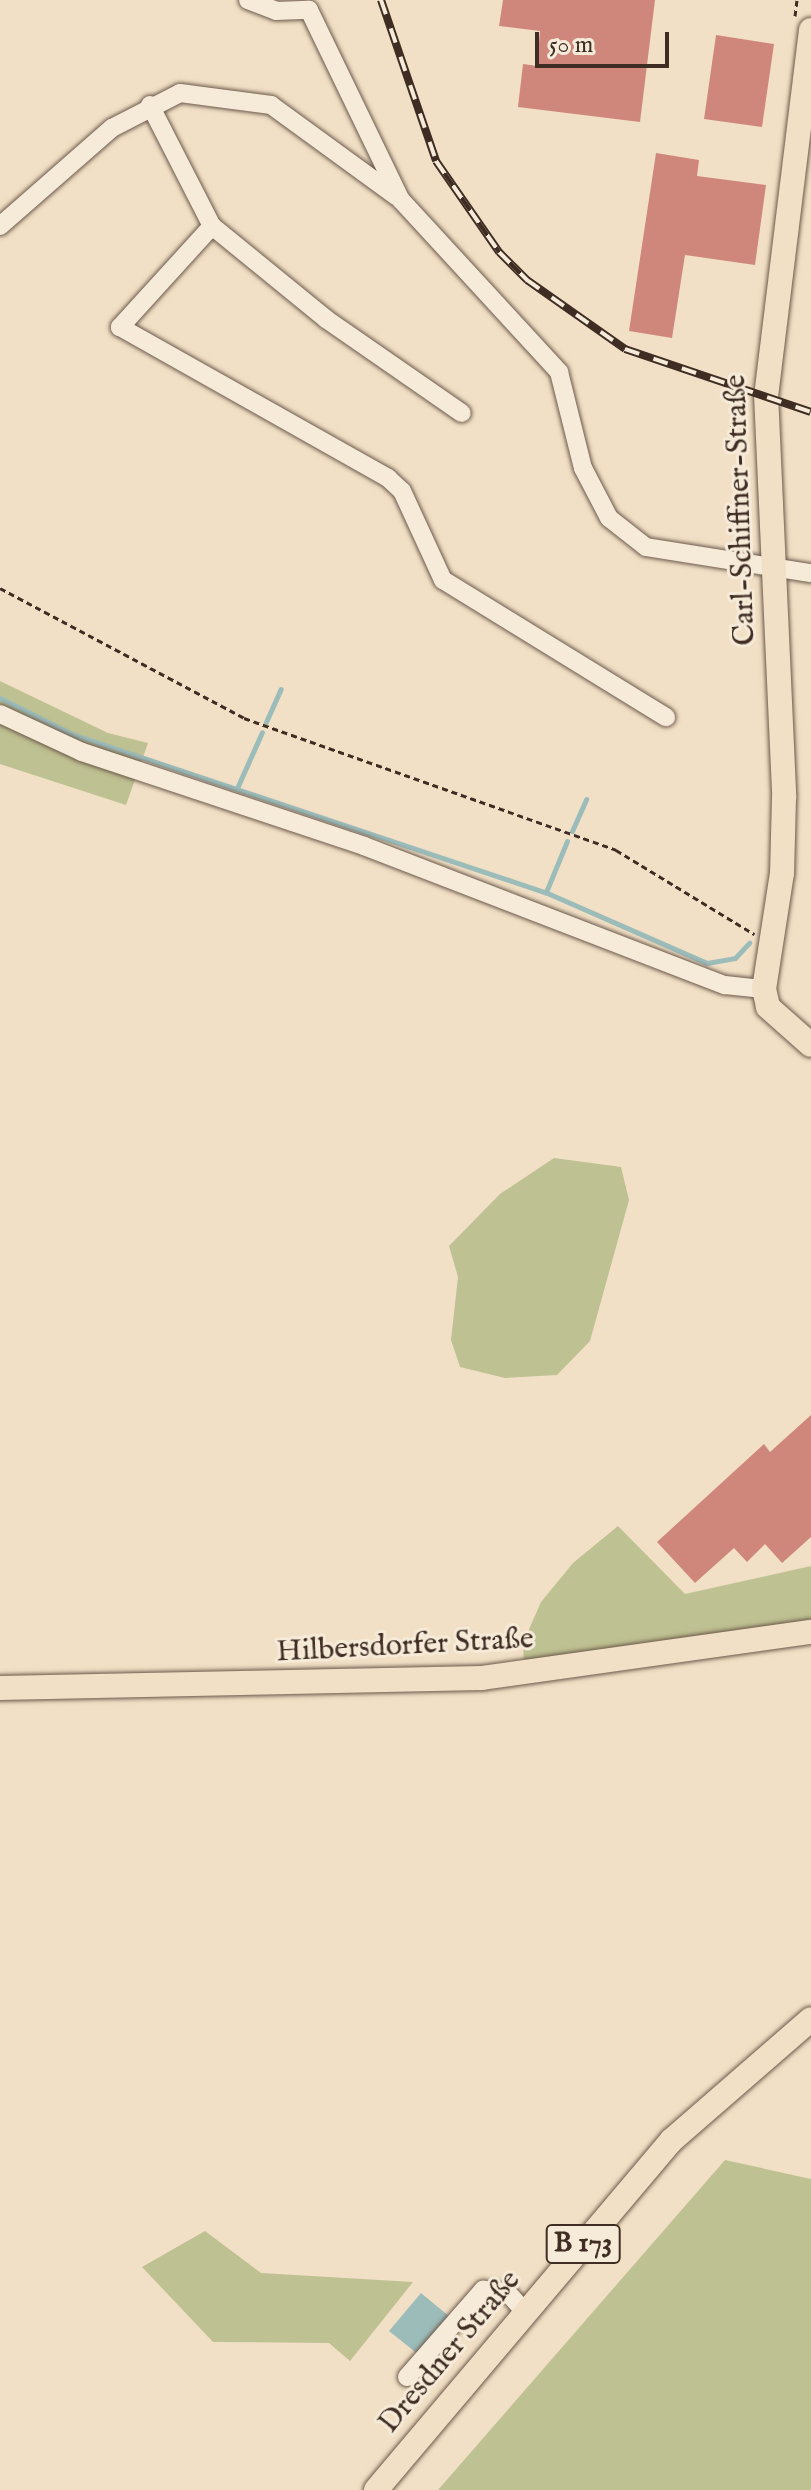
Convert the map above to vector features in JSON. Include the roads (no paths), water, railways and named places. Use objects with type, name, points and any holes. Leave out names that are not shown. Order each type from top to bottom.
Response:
[{"type":"main road","name":"Carl-Schiffner-Straße","points":[[764,989],[773,937],[784,798],[771,569],[766,394],[803,155],[811,30]]},
{"type":"main road","points":[[764,989],[768,1007],[811,1045]]},
{"type":"main road","name":"Hilbersdorfer Straße","points":[[0,1688],[482,1678],[811,1632]]},
{"type":"main road","name":"Dresdner Straße","points":[[376,2490],[672,2140],[811,2019]]},
{"type":"street","points":[[248,0],[276,11],[309,10],[401,200]]},
{"type":"street","points":[[0,226],[112,128],[150,105],[180,93],[271,105],[401,200],[559,372],[583,468],[618,526],[646,547],[811,573]]},
{"type":"street","points":[[150,105],[212,226],[338,328],[462,413]]},
{"type":"street","points":[[212,226],[120,327],[388,478],[402,491],[443,580],[666,717]]},
{"type":"street","points":[[0,714],[82,752],[364,846],[725,985],[764,989]]},
{"type":"street","points":[[407,2377],[483,2290],[507,2292],[525,2312]]},
{"type":"water","points":[[421,2293],[450,2317],[419,2355],[389,2331]]},
{"type":"waterway","points":[[266,722],[281,689]]},
{"type":"waterway","points":[[0,698],[72,734],[545,892],[707,963],[735,958],[749,943]]},
{"type":"waterway","points":[[237,788],[262,732]]},
{"type":"waterway","points":[[572,831],[586,799]]},
{"type":"waterway","points":[[546,892],[567,841]]},
{"type":"railway","points":[[381,0],[436,161],[499,252],[527,280],[625,349],[811,412]]}]
